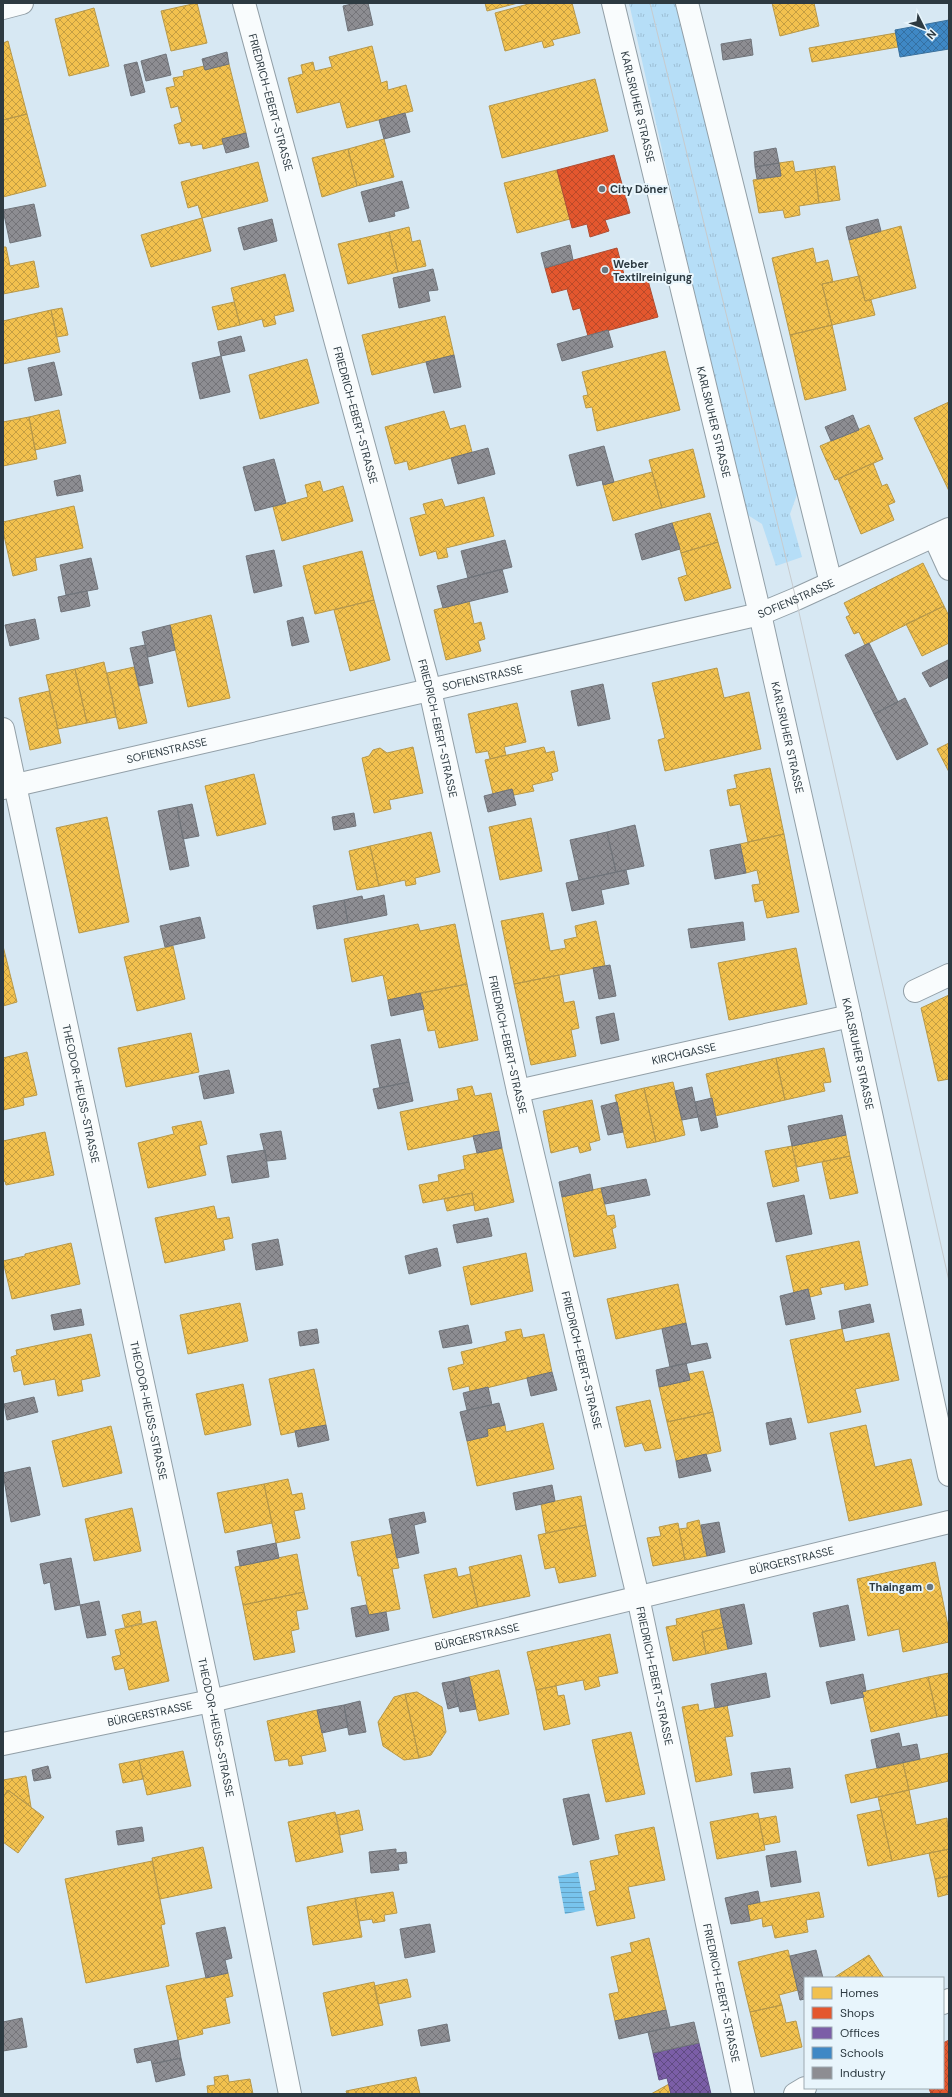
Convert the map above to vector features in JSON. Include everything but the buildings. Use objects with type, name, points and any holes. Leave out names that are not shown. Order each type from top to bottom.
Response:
[{"type":"street","points":[[3,8],[22,3]]},
{"type":"street","name":"FRIEDRICH-EBERT-STRASSE","points":[[244,3],[430,690],[518,1090],[638,1596],[743,2094]]},
{"type":"street","name":"KARLSRUHER STRASSE","points":[[613,3],[760,614],[850,1016],[949,1475]]},
{"type":"street","points":[[687,3],[831,583]]},
{"type":"street","points":[[942,533],[949,569]]},
{"type":"street","name":"SOFIENSTRASSE","points":[[9,787],[760,614],[942,533]]},
{"type":"street","name":"THEODOR-HEUSS-STRASSE","points":[[3,729],[9,787],[211,1701],[290,2094]]},
{"type":"street","points":[[915,991],[949,976]]},
{"type":"street","name":"KIRCHGASSE","points":[[518,1090],[850,1016]]},
{"type":"street","name":"BÜRGERSTRASSE","points":[[3,1744],[211,1701],[638,1596],[949,1522]]},
{"type":"street","points":[[795,2094],[804,2089]]},
{"type":"green space","points":[[629,3],[675,3],[687,40],[799,489],[790,514],[802,557],[776,566],[762,524],[746,514],[728,443]]},
{"type":"water","points":[[578,1872],[585,1910],[565,1914],[558,1876]]},
{"type":"tram line","points":[[650,3],[796,599],[949,1281]]},
{"type":"place","name":"City Döner","points":[[602,189]]},
{"type":"place","name":"Weber Textilreinigung","points":[[605,270]]},
{"type":"place","name":"Thaingam","points":[[930,1587]]}]
